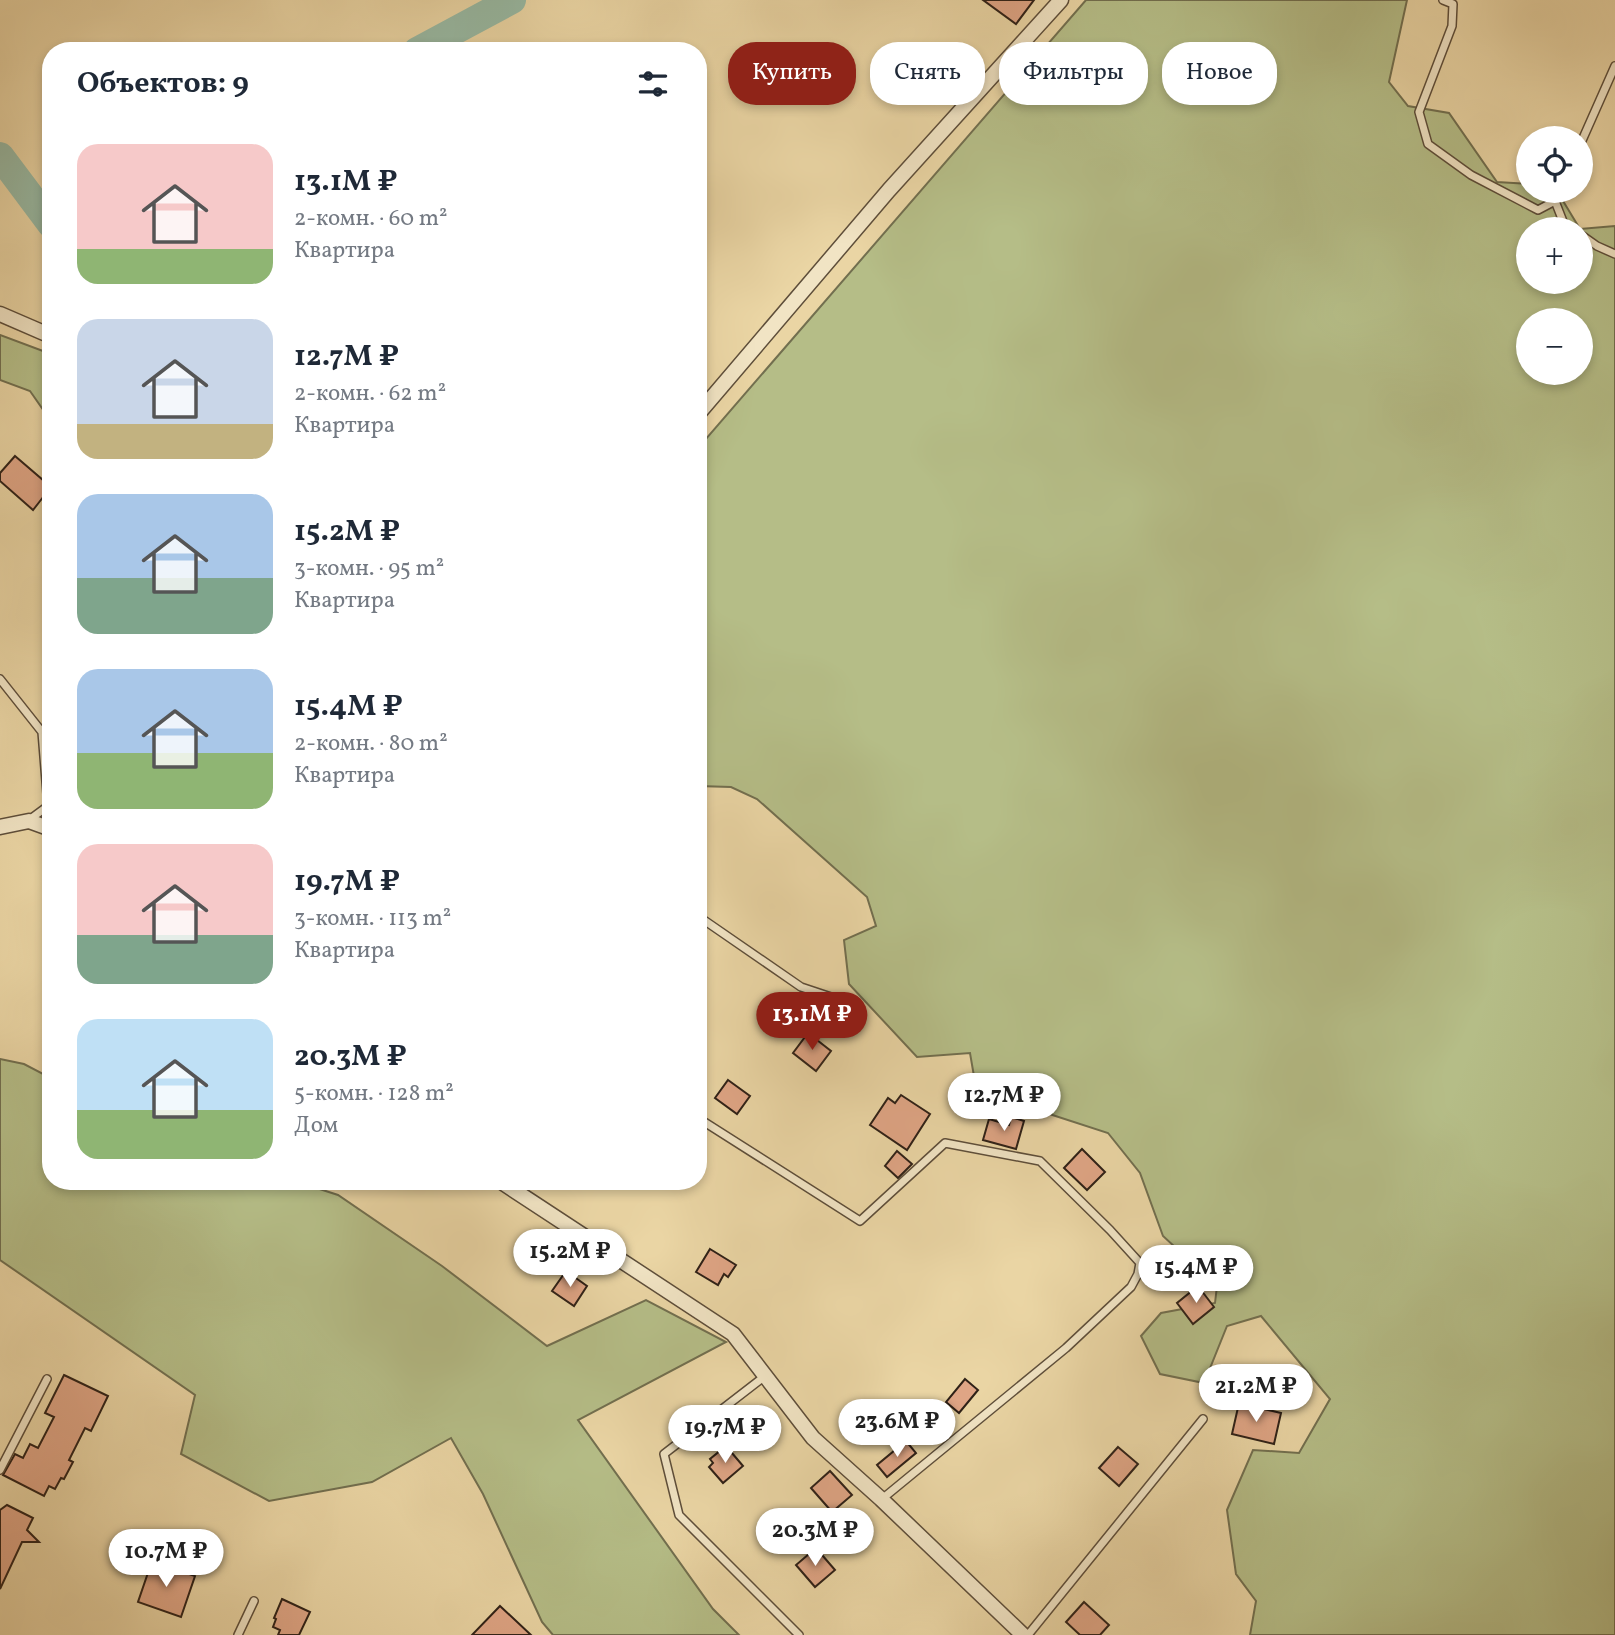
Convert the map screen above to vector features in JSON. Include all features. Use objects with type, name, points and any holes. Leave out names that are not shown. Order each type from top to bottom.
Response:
[{"type":"street","points":[[707,403],[889,190],[1059,1]]},
{"type":"street","points":[[0,314],[42,333]]},
{"type":"street","points":[[0,827],[29,821],[42,826]]},
{"type":"street","points":[[513,1190],[733,1334],[813,1438],[1023,1635]]},
{"type":"lane","points":[[1443,0],[1453,4],[1452,26],[1419,112],[1428,144],[1471,175],[1516,199]]},
{"type":"lane","points":[[1588,126],[1615,66]]},
{"type":"lane","points":[[1525,203],[1538,210],[1551,203]]},
{"type":"lane","points":[[1593,243],[1615,254]]},
{"type":"lane","points":[[0,679],[42,732]]},
{"type":"lane","points":[[29,821],[42,811]]},
{"type":"lane","points":[[707,922],[801,987],[843,1001]]},
{"type":"lane","points":[[707,1124],[860,1221],[945,1143],[1040,1161],[1140,1263],[1138,1274],[1130,1287],[1066,1348],[881,1499]]},
{"type":"lane","points":[[765,1376],[664,1454],[679,1514],[799,1635]]},
{"type":"lane","points":[[0,1470],[47,1379]]},
{"type":"lane","points":[[1028,1635],[1203,1419]]},
{"type":"lane","points":[[237,1635],[254,1601]]},
{"type":"green space","points":[[1086,0],[1407,0],[1389,82],[1408,106],[1449,113],[1497,182],[1516,183],[1516,203],[1564,203],[1573,217],[1516,217],[1516,294],[1593,294],[1593,228],[1615,226],[1615,1635],[1250,1635],[1256,1601],[1236,1574],[1227,1510],[1253,1450],[1299,1453],[1330,1399],[1261,1316],[1227,1326],[1204,1383],[1160,1374],[1141,1336],[1161,1313],[1215,1303],[1217,1286],[1163,1236],[1140,1173],[1108,1133],[1034,1109],[975,1082],[970,1053],[917,1057],[849,984],[844,940],[876,926],[867,897],[757,799],[731,787],[707,786],[707,438],[999,100],[999,105],[1148,105],[1148,42],[1050,42]]},
{"type":"green space","points":[[0,335],[42,351],[42,408],[30,391],[0,380]]},
{"type":"green space","points":[[0,1059],[24,1064],[42,1073],[42,1190],[323,1190],[338,1195],[442,1266],[547,1346],[646,1300],[726,1342],[578,1420],[713,1609],[739,1635],[553,1635],[542,1622],[483,1494],[451,1438],[372,1482],[269,1501],[181,1454],[195,1395],[0,1260]]},
{"type":"building","points":[[983,0],[1034,0],[1016,24]]},
{"type":"building","points":[[15,456],[42,479],[42,498],[33,510],[0,481],[0,473]]},
{"type":"building","points":[[808,1033],[831,1051],[816,1071],[793,1053]]},
{"type":"building","points":[[728,1080],[750,1096],[737,1114],[715,1098]]},
{"type":"building","points":[[901,1095],[930,1114],[907,1150],[870,1125],[888,1098],[895,1103]]},
{"type":"building","points":[[1011,1117],[1024,1121],[1016,1149],[983,1140],[989,1119],[1009,1125]]},
{"type":"building","points":[[1082,1149],[1105,1172],[1087,1190],[1064,1168]]},
{"type":"building","points":[[897,1151],[912,1164],[898,1178],[885,1166]]},
{"type":"building","points":[[710,1249],[736,1265],[728,1277],[724,1274],[718,1285],[696,1272]]},
{"type":"building","points":[[566,1271],[587,1286],[574,1306],[552,1291]]},
{"type":"building","points":[[1198,1286],[1214,1307],[1193,1324],[1177,1303]]},
{"type":"building","points":[[64,1375],[108,1396],[91,1431],[85,1428],[69,1460],[73,1462],[64,1479],[61,1478],[55,1489],[49,1486],[44,1496],[3,1475],[15,1454],[23,1458],[30,1444],[38,1448],[54,1417],[45,1413]]},
{"type":"building","points":[[965,1379],[978,1390],[959,1413],[946,1402]]},
{"type":"building","points":[[1239,1403],[1281,1413],[1274,1444],[1232,1434]]},
{"type":"building","points":[[866,1412],[880,1427],[862,1443],[849,1428]]},
{"type":"building","points":[[906,1441],[916,1453],[887,1477],[877,1465]]},
{"type":"building","points":[[726,1446],[743,1466],[723,1483],[709,1467],[713,1463],[710,1459]]},
{"type":"building","points":[[1118,1447],[1138,1464],[1119,1486],[1099,1468]]},
{"type":"building","points":[[830,1471],[852,1495],[832,1512],[811,1488]]},
{"type":"building","points":[[7,1505],[33,1518],[27,1530],[39,1542],[22,1542],[0,1589],[0,1510]]},
{"type":"building","points":[[816,1548],[835,1570],[815,1587],[796,1565]]},
{"type":"building","points":[[152,1561],[195,1576],[181,1617],[138,1602]]},
{"type":"building","points":[[282,1599],[310,1612],[299,1635],[278,1635],[280,1630],[273,1627]]},
{"type":"building","points":[[1084,1602],[1109,1625],[1100,1635],[1080,1635],[1066,1622]]},
{"type":"building","points":[[500,1606],[531,1635],[472,1635]]},
{"type":"waterway","points":[[434,42],[512,0]]},
{"type":"waterway","points":[[0,156],[42,212]]}]
